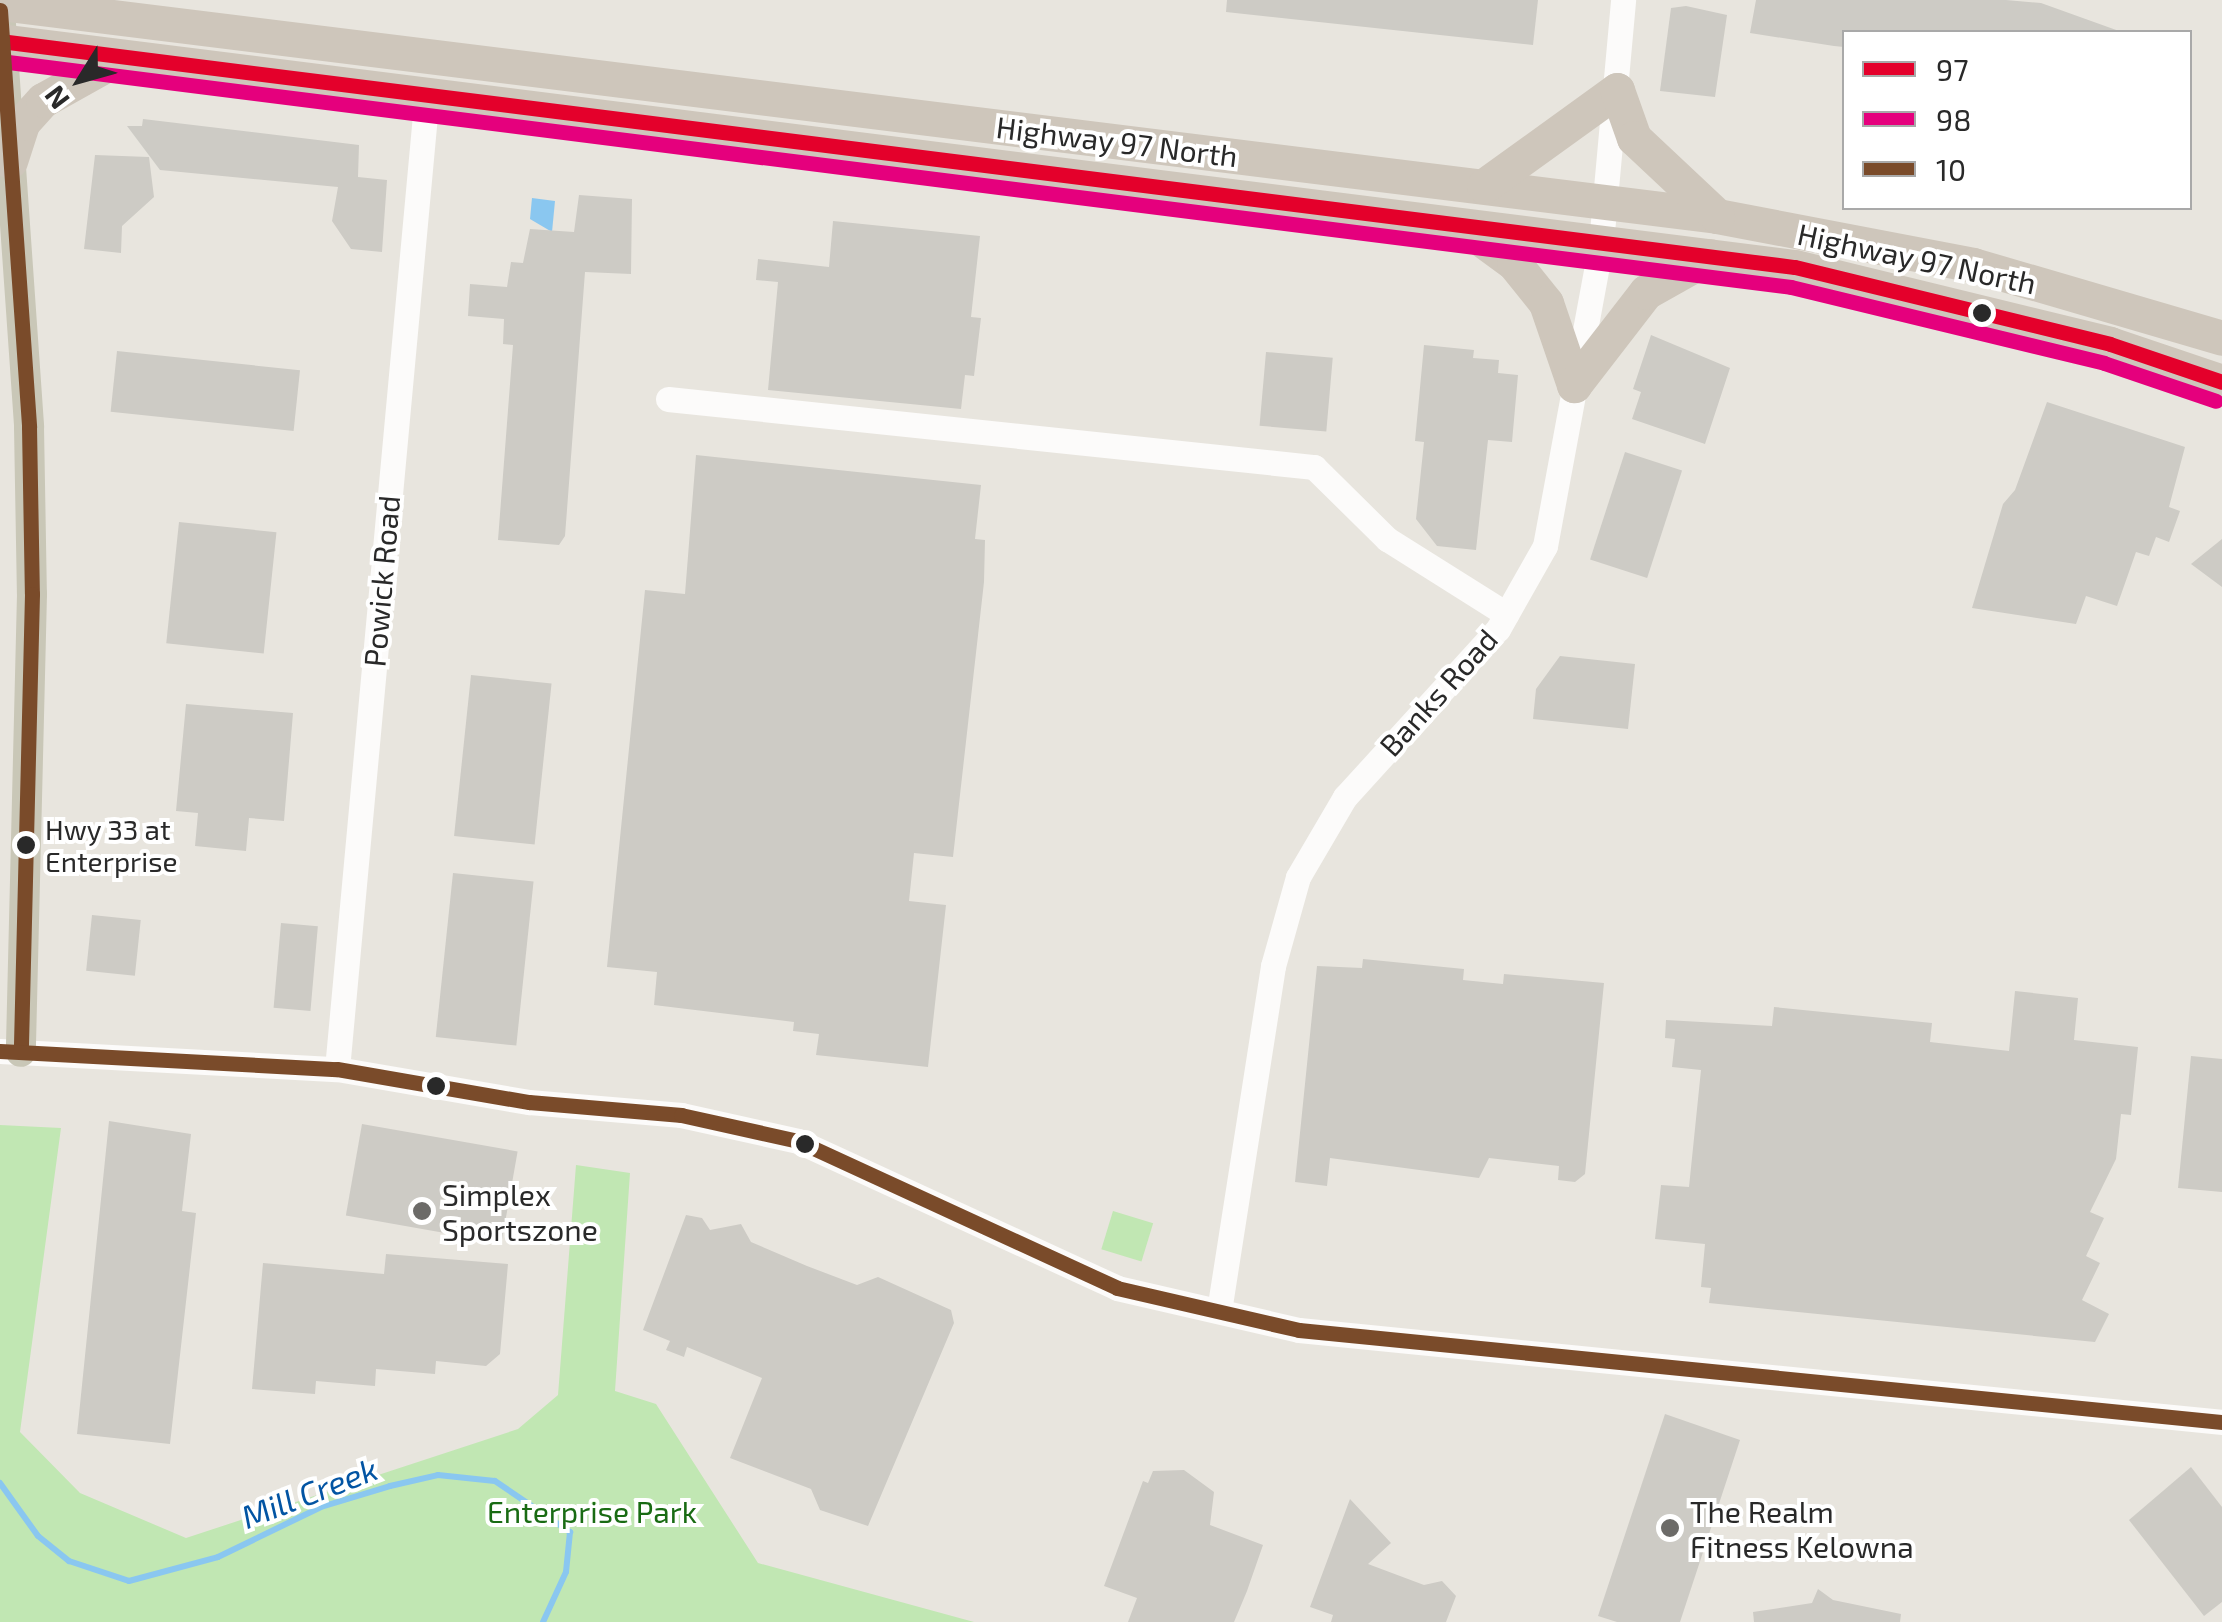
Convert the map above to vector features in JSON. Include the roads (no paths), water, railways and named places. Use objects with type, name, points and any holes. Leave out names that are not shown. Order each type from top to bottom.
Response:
[{"type":"highway","points":[[140,0],[208,29]]},
{"type":"highway","name":"Highway 97 North","points":[[0,24],[208,29],[1717,216],[1973,264],[2222,338]]},
{"type":"highway","name":"Highway 97 North","points":[[0,24],[116,59],[427,93],[1796,266],[1983,310],[2222,382]]},
{"type":"highway","points":[[10,161],[22,123],[43,100],[116,59]]},
{"type":"highway","points":[[427,93],[481,63]]},
{"type":"highway","points":[[1484,186],[1617,90],[1634,138],[1717,216]]},
{"type":"highway","points":[[1461,224],[1514,263],[1546,303],[1574,384]]},
{"type":"highway","points":[[1574,384],[1646,292],[1710,256]]},
{"type":"main road","points":[[0,24],[32,594],[10,1051]]},
{"type":"street","name":"Banks Road","points":[[1219,1310],[1273,966],[1298,877],[1345,797],[1506,614],[1544,546],[1601,243],[1623,0]]},
{"type":"street","name":"Powick Road","points":[[337,1068],[427,93]]},
{"type":"street","points":[[668,399],[1314,467],[1387,539],[1506,614]]},
{"type":"street","points":[[10,1051],[337,1068],[529,1102],[681,1115],[798,1141],[1117,1288],[1299,1330],[2222,1422]]},
{"type":"water","points":[[532,198],[555,201],[552,232],[530,219]]},
{"type":"waterway","name":"Mill Creek","points":[[0,1483],[38,1536],[69,1561],[129,1581],[218,1557],[321,1507],[390,1486],[438,1475],[495,1481],[570,1532],[566,1572],[543,1622]]},
{"type":"place","name":"Hwy 33 at Enterprise","points":[[26,845]]},
{"type":"place","name":"Simplex Sportszone","points":[[422,1211]]},
{"type":"place","name":"The Realm Fitness Kelowna","points":[[1670,1528]]},
{"type":"park label","name":"Enterprise Park","points":[[592,1511]]}]
